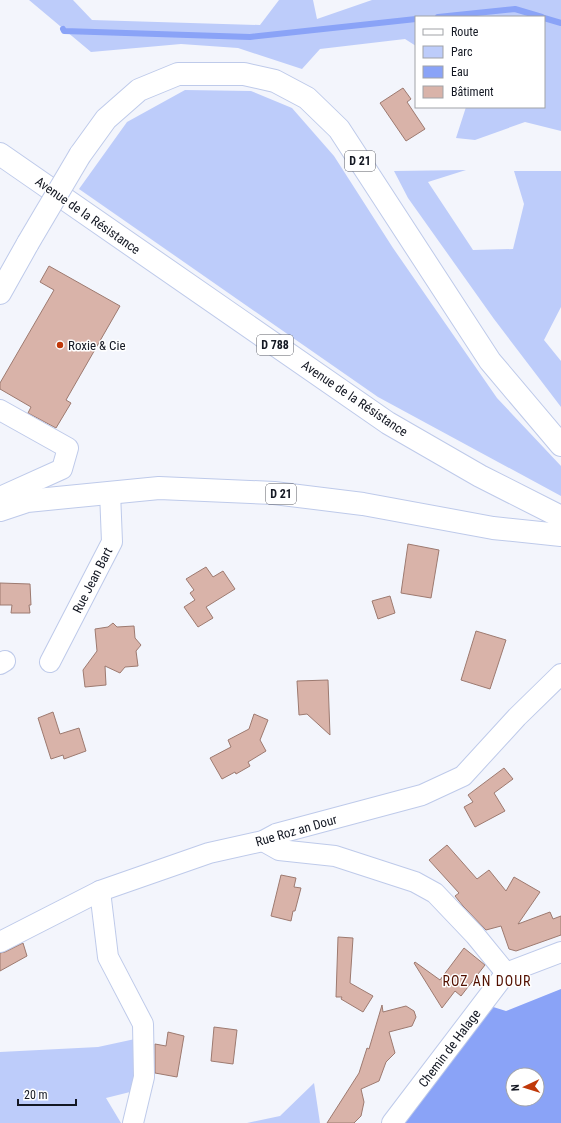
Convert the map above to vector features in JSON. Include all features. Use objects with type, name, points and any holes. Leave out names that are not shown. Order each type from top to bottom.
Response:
[{"type":"main road","name":"D 21","points":[[0,293],[80,155],[106,119],[139,90],[178,74],[244,74],[275,81],[307,98],[339,129],[490,361],[561,445]]},
{"type":"main road","name":"Avenue de la Résistance","points":[[0,154],[388,423],[480,476],[561,517]]},
{"type":"main road","name":"D 21","points":[[0,510],[27,501],[159,488],[274,493],[363,504],[493,528],[561,534]]},
{"type":"street","points":[[0,410],[68,448],[62,469],[0,497]]},
{"type":"street","name":"Rue Jean Bart","points":[[50,662],[112,542],[110,492]]},
{"type":"street","name":"Rue Roz an Dour","points":[[0,942],[100,891],[209,853],[263,841],[276,834],[422,795],[463,776],[517,717],[561,674]]},
{"type":"street","points":[[263,841],[279,850],[335,856],[415,882],[435,893],[475,935],[506,973],[561,952]]},
{"type":"street","points":[[100,891],[108,957],[143,1024],[144,1077],[132,1123]]},
{"type":"street","name":"Chemin de Halage","points":[[392,1123],[506,973]]},
{"type":"green space","points":[[29,0],[73,0],[92,20],[260,25],[279,0],[313,0],[317,19],[372,0],[561,0],[561,131],[525,122],[475,140],[456,138],[466,108],[545,108],[545,16],[415,16],[415,45],[405,39],[320,49],[302,69],[238,48],[181,44],[91,52]]},
{"type":"green space","points":[[185,90],[251,91],[292,108],[334,156],[393,248],[497,398],[561,466],[561,496],[378,397],[79,189],[127,122]]},
{"type":"green space","points":[[466,170],[428,182],[473,250],[513,249],[524,204],[514,171],[561,171],[561,307],[544,340],[561,361],[561,407],[494,319],[408,198],[394,171]]},
{"type":"green space","points":[[135,1039],[134,1091],[106,1098],[121,1123],[0,1123],[0,1052],[98,1047]]},
{"type":"green space","points":[[314,1083],[320,1123],[247,1123],[280,1116]]},
{"type":"water","points":[[561,989],[561,1123],[401,1123],[490,1006],[506,1011]]},
{"type":"building","points":[[403,88],[411,99],[407,102],[425,129],[406,141],[380,103]]},
{"type":"building","name":"Roxie & Cie","points":[[49,266],[120,306],[66,400],[71,403],[56,428],[28,413],[31,407],[0,389],[0,383],[54,290],[40,282]]},
{"type":"building","points":[[408,544],[439,550],[431,598],[401,593]]},
{"type":"building","points":[[206,567],[213,577],[223,571],[235,589],[206,607],[213,618],[198,627],[184,607],[195,600],[190,593],[194,590],[186,579]]},
{"type":"building","points":[[0,583],[30,584],[30,613],[11,613],[12,605],[0,605]]},
{"type":"building","points":[[390,596],[395,613],[378,619],[372,601]]},
{"type":"building","points":[[113,623],[117,627],[134,626],[135,638],[141,645],[136,651],[138,666],[125,667],[120,673],[105,666],[106,685],[85,687],[83,670],[97,651],[95,629],[108,627]]},
{"type":"building","points":[[476,631],[506,640],[490,689],[461,680]]},
{"type":"building","points":[[328,680],[330,735],[307,714],[299,715],[297,681]]},
{"type":"building","points":[[53,712],[60,734],[79,728],[86,751],[64,759],[63,755],[51,759],[38,718]]},
{"type":"building","points":[[254,714],[268,720],[260,740],[266,751],[248,762],[250,766],[236,774],[235,772],[222,779],[210,758],[231,747],[228,740],[249,729]]},
{"type":"building","points":[[504,768],[513,779],[494,793],[505,811],[475,827],[464,807],[473,802],[468,795]]},
{"type":"building","points":[[447,845],[477,879],[489,870],[506,891],[514,877],[540,892],[518,924],[550,912],[553,919],[561,916],[561,935],[516,951],[509,949],[501,926],[486,930],[463,906],[455,896],[459,893],[429,860]]},
{"type":"building","points":[[281,875],[296,878],[294,887],[301,888],[291,921],[271,916]]},
{"type":"building","points":[[338,937],[353,938],[350,983],[373,996],[363,1012],[341,999],[342,997],[336,997]]},
{"type":"building","points":[[23,943],[27,956],[0,971],[0,953]]},
{"type":"building","points":[[464,948],[485,965],[461,996],[455,991],[442,1008],[414,963],[415,962],[440,980]]},
{"type":"building","points":[[382,1005],[383,1012],[406,1006],[414,1011],[416,1017],[412,1026],[389,1032],[395,1053],[386,1062],[379,1081],[361,1089],[364,1102],[361,1116],[354,1123],[327,1123],[359,1073],[367,1048],[369,1049]]},
{"type":"building","points":[[214,1027],[237,1030],[233,1064],[211,1061]]},
{"type":"building","points":[[168,1032],[184,1036],[177,1077],[155,1073],[155,1044],[166,1046]]},
{"type":"waterway","points":[[448,16],[515,9],[539,16]]},
{"type":"waterway","points":[[545,18],[561,23]]},
{"type":"waterway","points":[[63,29],[64,31],[250,37],[415,19]]},
{"type":"place","name":"Roxie & Cie","points":[[60,345]]},
{"type":"district","name":"ROZ AN DOUR","points":[[487,981]]}]
